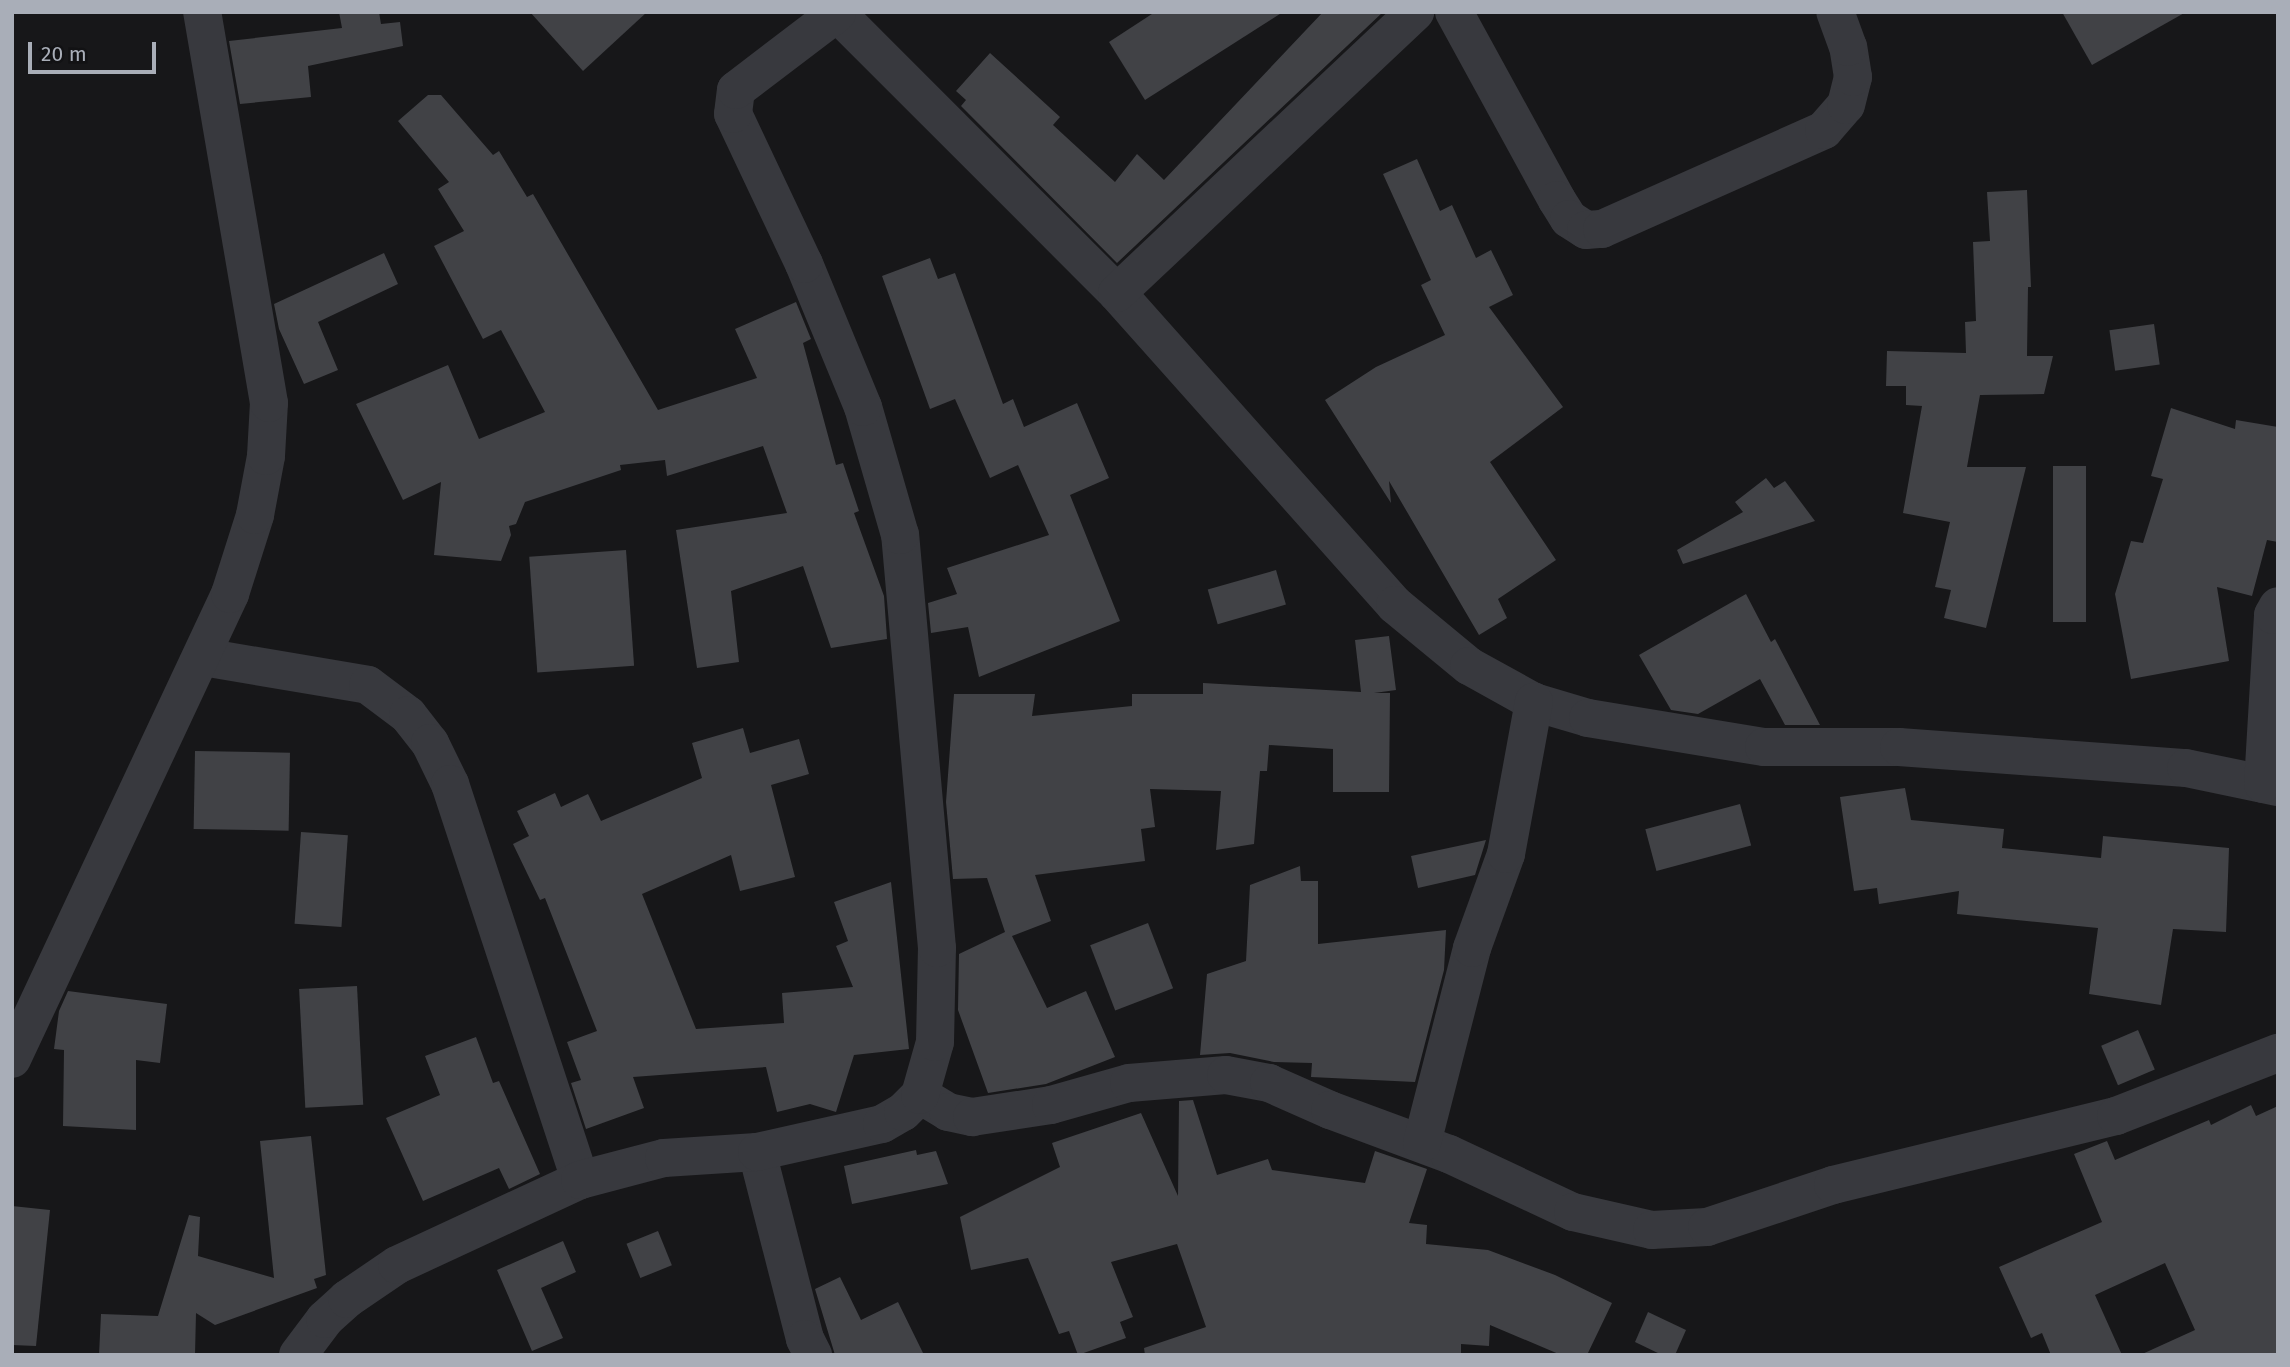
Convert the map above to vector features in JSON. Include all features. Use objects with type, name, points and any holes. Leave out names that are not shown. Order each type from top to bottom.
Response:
[{"type":"street","points":[[12,1059],[203,657],[230,594],[255,515],[266,456],[269,403],[202,12]]},
{"type":"street","points":[[1117,293],[1415,12]]},
{"type":"street","points":[[1454,12],[1569,219],[1586,230],[1602,229],[1824,130],[1846,104],[1853,77],[1848,47],[1835,12]]},
{"type":"street","points":[[298,1355],[325,1319],[346,1299],[397,1265],[580,1180],[664,1158],[757,1152],[882,1124],[903,1112],[920,1095],[935,1042],[937,948],[900,535],[863,407],[804,264],[733,114],[736,90],[837,13],[1117,293],[1395,605],[1469,666],[1534,702],[1587,718],[1764,747],[1913,748],[2186,768],[2270,786],[2273,615],[2278,607]]},
{"type":"street","points":[[203,657],[368,685],[408,715],[430,743],[450,784],[580,1180]]},
{"type":"street","points":[[1422,1143],[1472,948],[1506,854],[1534,702]]},
{"type":"street","points":[[920,1095],[948,1112],[972,1117],[1051,1105],[1129,1083],[1226,1075],[1269,1083],[1330,1110],[1422,1143],[1573,1212],[1652,1230],[1707,1227],[1833,1185],[2116,1116],[2278,1053]]},
{"type":"street","points":[[757,1152],[805,1339],[813,1355]]},
{"type":"building","points":[[339,12],[379,12],[381,24],[400,22],[403,46],[308,66],[311,97],[240,104],[229,41],[342,28]]},
{"type":"building","points":[[530,12],[647,12],[583,71]]},
{"type":"building","points":[[1155,12],[1283,12],[1145,100],[1109,42]]},
{"type":"building","points":[[1323,12],[1383,12],[1117,263],[961,106],[966,100],[956,91],[990,53],[1060,117],[1053,125],[1115,182],[1137,154],[1164,180]]},
{"type":"building","points":[[2062,12],[2186,12],[2092,65]]},
{"type":"building","points":[[428,95],[441,95],[493,155],[499,151],[527,197],[533,194],[658,410],[757,378],[735,329],[796,302],[811,339],[803,343],[836,465],[843,463],[859,511],[854,513],[884,596],[887,639],[831,648],[803,566],[731,591],[739,662],[697,668],[676,530],[787,513],[763,446],[667,476],[665,460],[620,465],[621,470],[525,502],[516,524],[509,526],[511,535],[501,561],[434,555],[441,482],[403,500],[356,404],[448,365],[479,439],[545,412],[501,330],[483,339],[434,246],[464,231],[438,189],[449,182],[398,121]]},
{"type":"building","points":[[1417,159],[1440,211],[1452,205],[1476,258],[1491,250],[1513,295],[1489,307],[1563,407],[1490,462],[1556,560],[1498,599],[1507,618],[1479,635],[1389,481],[1391,503],[1325,400],[1376,367],[1445,335],[1421,285],[1431,280],[1383,174]]},
{"type":"building","points":[[2027,190],[2031,287],[2028,287],[2027,356],[2053,356],[2044,394],[1980,395],[1967,467],[2026,467],[1986,628],[1944,618],[1951,590],[1935,587],[1950,522],[1903,513],[1922,406],[1906,405],[1906,386],[1886,386],[1887,351],[1966,353],[1965,322],[1976,321],[1973,242],[1990,241],[1987,192]]},
{"type":"building","points":[[384,253],[398,284],[318,322],[338,370],[304,384],[279,329],[274,304]]},
{"type":"building","points":[[930,258],[938,279],[955,273],[1003,404],[1013,399],[1024,427],[1077,403],[1109,478],[1070,495],[1120,621],[979,677],[968,627],[931,633],[928,603],[957,594],[947,568],[1049,535],[1018,465],[990,478],[955,399],[930,409],[882,276]]},
{"type":"building","points":[[2154,324],[2160,365],[2115,371],[2109,330]]},
{"type":"building","points":[[2171,408],[2235,429],[2236,420],[2278,427],[2278,542],[2267,540],[2252,596],[2217,587],[2229,661],[2131,679],[2115,594],[2131,541],[2143,543],[2163,479],[2151,476]]},
{"type":"building","points":[[2053,466],[2086,466],[2086,622],[2053,622]]},
{"type":"building","points":[[1766,478],[1774,488],[1785,481],[1815,521],[1683,564],[1677,550],[1743,512],[1735,502]]},
{"type":"building","points":[[626,550],[634,666],[537,672],[529,557]]},
{"type":"building","points":[[1276,570],[1286,605],[1218,624],[1208,590]]},
{"type":"building","points":[[1746,594],[1771,642],[1775,639],[1820,725],[1785,725],[1760,679],[1698,714],[1671,710],[1639,655]]},
{"type":"building","points":[[1389,636],[1396,690],[1374,693],[1390,693],[1389,792],[1333,792],[1333,749],[1269,745],[1267,771],[1260,771],[1254,844],[1216,850],[1221,791],[1150,789],[1155,827],[1141,829],[1145,861],[1035,875],[1051,921],[1012,936],[1047,1008],[1086,991],[1115,1057],[1046,1084],[988,1093],[958,1010],[959,954],[1005,932],[987,878],[953,879],[946,802],[954,694],[1035,694],[1032,716],[1132,706],[1132,694],[1203,694],[1203,683],[1361,692],[1355,640]]},
{"type":"building","points":[[743,728],[750,753],[799,739],[809,774],[771,785],[795,877],[740,891],[731,855],[642,894],[696,1029],[784,1023],[782,993],[853,987],[836,946],[848,941],[834,902],[891,882],[909,1049],[854,1055],[836,1112],[810,1104],[777,1112],[766,1067],[633,1077],[644,1108],[586,1129],[571,1083],[581,1080],[567,1042],[597,1031],[545,898],[540,900],[513,844],[529,836],[517,811],[555,793],[561,807],[588,794],[601,821],[702,778],[692,743]]},
{"type":"building","points":[[195,751],[290,753],[289,831],[194,829]]},
{"type":"building","points":[[1905,788],[1911,820],[2004,829],[2002,848],[2101,858],[2103,836],[2229,848],[2226,932],[2173,929],[2161,1005],[2089,994],[2098,928],[1957,914],[1959,891],[1879,904],[1877,888],[1854,891],[1840,797]]},
{"type":"building","points":[[1740,804],[1751,846],[1656,871],[1645,829]]},
{"type":"building","points":[[301,832],[348,835],[341,927],[295,924]]},
{"type":"building","points":[[1486,840],[1475,875],[1418,888],[1411,856]]},
{"type":"building","points":[[1300,866],[1301,881],[1318,881],[1318,944],[1446,930],[1444,970],[1415,1082],[1311,1077],[1312,1063],[1274,1062],[1230,1053],[1200,1055],[1207,974],[1246,961],[1250,885]]},
{"type":"building","points":[[1148,923],[1173,988],[1115,1011],[1090,945]]},
{"type":"building","points":[[357,986],[363,1105],[305,1108],[299,989]]},
{"type":"building","points":[[68,991],[167,1004],[160,1063],[136,1060],[136,1130],[63,1126],[64,1050],[54,1049],[59,1011]]},
{"type":"building","points":[[2138,1030],[2155,1070],[2118,1085],[2101,1046]]},
{"type":"building","points":[[476,1037],[493,1083],[499,1081],[540,1174],[509,1189],[499,1168],[423,1201],[386,1118],[440,1095],[425,1056]]},
{"type":"building","points":[[1193,1100],[1217,1175],[1268,1159],[1272,1170],[1365,1183],[1375,1151],[1427,1169],[1409,1223],[1427,1225],[1426,1244],[1488,1250],[1555,1275],[1612,1303],[1587,1355],[1561,1355],[1490,1325],[1489,1346],[1461,1344],[1461,1355],[1145,1355],[1144,1348],[1206,1327],[1177,1244],[1111,1262],[1133,1317],[1120,1322],[1126,1338],[1078,1355],[1069,1331],[1059,1334],[1028,1258],[971,1270],[960,1217],[1060,1167],[1052,1143],[1141,1113],[1178,1196],[1179,1101]]},
{"type":"building","points":[[2251,1105],[2256,1116],[2278,1106],[2278,1355],[2140,1355],[2195,1330],[2165,1263],[2095,1295],[2122,1355],[2051,1355],[2042,1333],[2031,1338],[1999,1267],[2102,1222],[2074,1154],[2107,1141],[2115,1160],[2209,1120],[2211,1125]]},
{"type":"building","points":[[311,1136],[326,1275],[314,1279],[317,1288],[215,1325],[196,1313],[195,1355],[99,1355],[101,1314],[158,1316],[189,1215],[200,1217],[198,1256],[274,1278],[260,1141]]},
{"type":"building","points":[[916,1150],[917,1155],[936,1151],[948,1184],[852,1204],[844,1166]]},
{"type":"building","points":[[12,1206],[50,1210],[36,1346],[12,1345]]},
{"type":"building","points":[[658,1231],[672,1265],[640,1278],[626,1244]]},
{"type":"building","points":[[563,1241],[576,1272],[541,1288],[563,1338],[532,1351],[497,1270]]},
{"type":"building","points":[[840,1277],[861,1320],[898,1302],[924,1355],[835,1355],[815,1289]]},
{"type":"building","points":[[1648,1312],[1686,1330],[1675,1355],[1662,1355],[1635,1342]]}]
